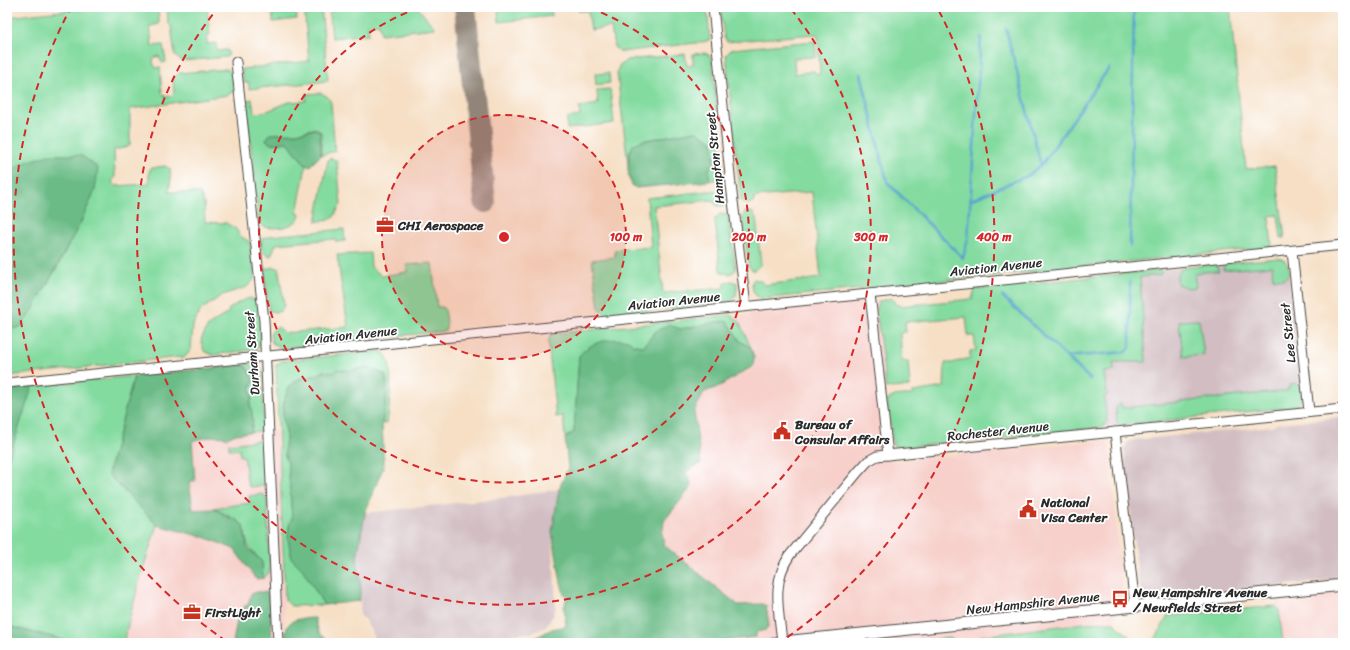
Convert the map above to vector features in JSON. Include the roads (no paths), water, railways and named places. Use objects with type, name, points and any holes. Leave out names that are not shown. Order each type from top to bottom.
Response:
[{"type":"street","name":"Hampton Street","points":[[713,7],[731,185],[746,306]]},
{"type":"street","name":"Durham Street","points":[[236,62],[261,292],[266,356],[278,643]]},
{"type":"street","name":"Aviation Avenue","points":[[7,383],[746,306],[1343,246]]},
{"type":"street","name":"Lee Street","points":[[1292,251],[1309,412]]},
{"type":"street","points":[[870,294],[888,455]]},
{"type":"street","name":"Rochester Avenue","points":[[778,643],[778,579],[783,565],[790,554],[868,461],[877,456],[1343,409]]},
{"type":"street","points":[[1115,432],[1135,606]]},
{"type":"street","name":"New Hampshire Avenue","points":[[778,643],[1343,585]]},
{"type":"waterway","points":[[1130,246],[1134,7]]},
{"type":"waterway","points":[[1006,29],[1041,165]]},
{"type":"waterway","points":[[861,74],[887,182],[963,258],[968,239],[981,37]]},
{"type":"waterway","points":[[971,200],[1029,175],[1043,163],[1109,68]]},
{"type":"waterway","points":[[1066,357],[1125,352],[1130,348],[1130,282]]},
{"type":"waterway","points":[[1002,296],[1090,379]]},
{"type":"waterway","points":[[1123,643],[1126,637]]},
{"type":"place","name":"CHI Aerospace","points":[[385,225]]},
{"type":"place","name":"Bureau of Consular Affairs","points":[[782,431]]},
{"type":"place","name":"National Visa Center","points":[[1028,509]]},
{"type":"place","name":"New Hampshire Avenue / Newfields Street","points":[[1120,599]]},
{"type":"place","name":"FirstLight","points":[[192,612]]}]
